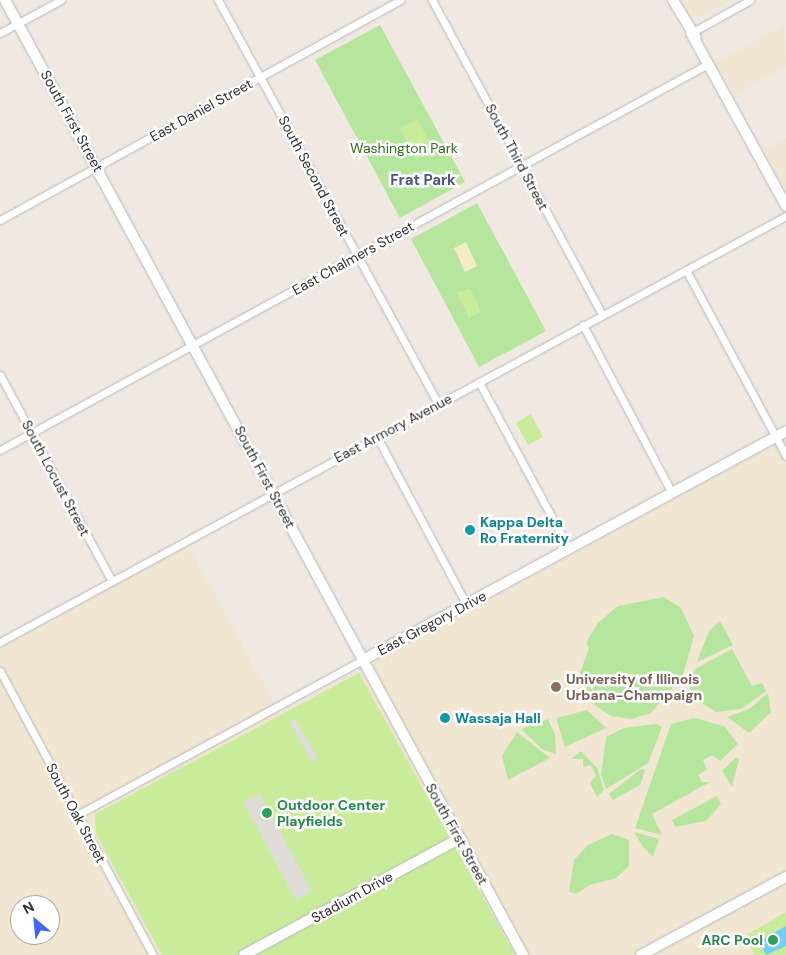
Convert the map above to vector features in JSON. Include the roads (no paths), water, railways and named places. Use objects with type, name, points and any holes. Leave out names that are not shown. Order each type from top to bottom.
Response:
[{"type":"street","name":"South First Street","points":[[5,0],[194,344],[523,955]]},
{"type":"street","points":[[0,33],[61,0]]},
{"type":"street","name":"South Second Street","points":[[218,0],[438,404]]},
{"type":"street","name":"East Daniel Street","points":[[0,220],[402,0]]},
{"type":"street","name":"South Third Street","points":[[432,0],[602,315]]},
{"type":"street","points":[[673,0],[786,206]]},
{"type":"street","points":[[691,33],[750,0]]},
{"type":"street","points":[[691,33],[706,65],[721,87]]},
{"type":"street","name":"East Chalmers Street","points":[[0,450],[706,65]]},
{"type":"street","name":"East Armory Avenue","points":[[0,642],[786,216]]},
{"type":"street","points":[[686,270],[786,456]]},
{"type":"street","points":[[583,326],[672,493]]},
{"type":"street","name":"South Locust Street","points":[[0,375],[112,581]]},
{"type":"street","points":[[480,382],[569,548]]},
{"type":"street","name":"East Gregory Drive","points":[[77,815],[786,431]]},
{"type":"street","points":[[377,437],[466,604]]},
{"type":"street","name":"South Oak Street","points":[[0,671],[153,955]]},
{"type":"street","name":"Stadium Drive","points":[[244,955],[460,838]]},
{"type":"street","points":[[641,955],[786,877]]},
{"type":"water","name":"ARC Pool","points":[[786,926],[786,946],[766,955],[759,941]]},
{"type":"place","name":"Kappa Delta Ro Fraternity","points":[[470,530]]},
{"type":"place","name":"University of Illinois Urbana-Champaign","points":[[556,687]]},
{"type":"place","name":"Wassaja Hall","points":[[445,718]]},
{"type":"place","name":"Outdoor Center Playfields","points":[[267,813]]},
{"type":"place","name":"ARC Pool","points":[[773,940]]},
{"type":"district","name":"Frat Park","points":[[423,181]]},
{"type":"park label","name":"Washington Park","points":[[404,148]]}]
